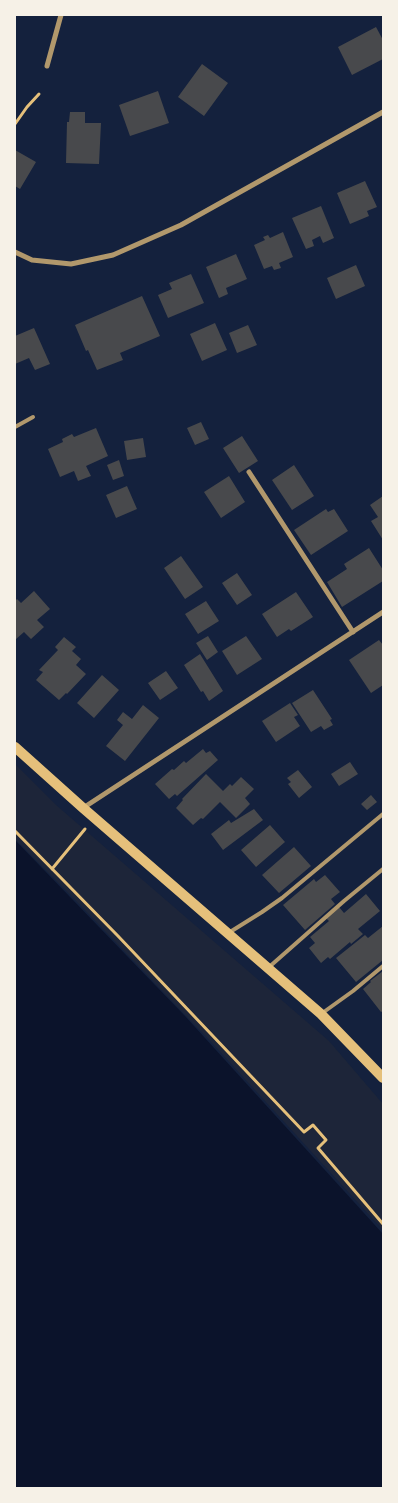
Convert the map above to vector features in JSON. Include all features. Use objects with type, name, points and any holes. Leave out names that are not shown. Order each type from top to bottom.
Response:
[{"type":"main road","points":[[15,747],[94,818],[321,1014],[383,1078]]},
{"type":"street","points":[[47,66],[61,15]]},
{"type":"street","points":[[15,252],[32,260],[71,264],[113,255],[181,225],[383,112]]},
{"type":"street","points":[[249,472],[353,632]]},
{"type":"street","points":[[83,808],[383,612]]},
{"type":"lane","points":[[15,427],[33,417]]},
{"type":"lane","points":[[228,933],[278,901],[383,814]]},
{"type":"lane","points":[[268,968],[344,900],[383,869]]},
{"type":"lane","points":[[321,1014],[383,966]]},
{"type":"path","points":[[15,124],[39,94]]},
{"type":"path","points":[[52,869],[94,818]]},
{"type":"path","points":[[15,831],[118,936],[304,1132],[314,1125],[326,1140],[318,1148],[383,1224]]},
{"type":"shaded area","points":[[15,764],[56,805],[329,1041],[383,1104],[383,1230],[212,1043],[15,839]]},
{"type":"shaded area","points":[[15,840],[185,1016],[383,1234],[383,1488],[15,1488]]},
{"type":"building","points":[[376,27],[383,40],[383,59],[352,75],[338,47]]},
{"type":"building","points":[[202,64],[228,83],[204,116],[178,97]]},
{"type":"building","points":[[158,91],[169,123],[130,136],[119,105]]},
{"type":"building","points":[[70,112],[85,112],[85,123],[101,123],[99,164],[66,163],[67,122],[69,122]]},
{"type":"building","points":[[15,150],[36,162],[20,189],[15,186]]},
{"type":"building","points":[[365,181],[377,207],[367,211],[369,216],[350,224],[337,193]]},
{"type":"building","points":[[321,206],[334,238],[323,243],[320,236],[312,240],[314,246],[306,249],[292,218]]},
{"type":"building","points":[[283,232],[293,257],[279,263],[281,268],[274,270],[272,266],[264,269],[254,245],[265,240],[263,237],[268,235],[270,238]]},
{"type":"building","points":[[236,254],[247,279],[226,288],[228,294],[219,298],[206,267]]},
{"type":"building","points":[[356,265],[365,286],[336,299],[327,278]]},
{"type":"building","points":[[191,274],[204,303],[168,318],[158,295],[172,289],[169,283]]},
{"type":"building","points":[[142,296],[160,336],[120,353],[123,360],[97,370],[88,350],[86,351],[75,325]]},
{"type":"building","points":[[215,323],[227,350],[202,361],[190,334]]},
{"type":"building","points":[[248,325],[257,345],[237,353],[229,333]]},
{"type":"building","points":[[34,328],[50,364],[35,370],[29,358],[15,364],[15,336]]},
{"type":"building","points":[[201,422],[209,439],[195,445],[187,428]]},
{"type":"building","points":[[96,428],[108,456],[86,466],[91,476],[78,481],[74,471],[60,477],[48,449],[63,442],[62,439],[72,434],[74,437]]},
{"type":"building","points":[[242,436],[258,461],[239,473],[223,448]]},
{"type":"building","points":[[143,438],[146,457],[127,460],[124,441]]},
{"type":"building","points":[[119,460],[124,476],[113,480],[107,465]]},
{"type":"building","points":[[294,465],[314,496],[292,510],[272,480]]},
{"type":"building","points":[[229,476],[245,502],[221,518],[204,492]]},
{"type":"building","points":[[127,486],[137,509],[116,518],[106,495]]},
{"type":"building","points":[[383,496],[383,540],[371,521],[378,517],[370,505]]},
{"type":"building","points":[[326,509],[328,512],[334,509],[348,531],[311,555],[294,530]]},
{"type":"building","points":[[369,548],[383,570],[383,581],[342,607],[327,582],[347,569],[344,564]]},
{"type":"building","points":[[181,556],[203,587],[185,599],[164,568]]},
{"type":"building","points":[[237,573],[252,595],[237,605],[222,583]]},
{"type":"building","points":[[34,591],[50,609],[37,620],[44,627],[31,639],[24,632],[15,640],[15,601],[17,599],[21,603]]},
{"type":"building","points":[[296,592],[313,617],[291,631],[289,629],[277,637],[262,614]]},
{"type":"building","points":[[206,601],[219,621],[198,634],[185,614]]},
{"type":"building","points":[[208,636],[218,652],[207,660],[196,643]]},
{"type":"building","points":[[246,636],[262,659],[237,675],[222,651]]},
{"type":"building","points":[[64,637],[76,647],[72,651],[81,659],[76,665],[86,674],[59,700],[36,680],[43,672],[39,670],[58,650],[55,647]]},
{"type":"building","points":[[379,640],[383,645],[383,685],[371,693],[349,660]]},
{"type":"building","points":[[200,654],[223,691],[209,701],[184,665]]},
{"type":"building","points":[[166,671],[178,688],[160,700],[148,683]]},
{"type":"building","points":[[102,675],[119,690],[94,718],[77,703]]},
{"type":"building","points":[[313,690],[332,719],[330,720],[333,725],[324,730],[321,726],[311,732],[292,703]]},
{"type":"building","points":[[290,703],[298,715],[294,717],[300,726],[276,742],[262,721]]},
{"type":"building","points":[[143,705],[159,718],[125,761],[106,746],[123,725],[117,720],[123,712],[132,719]]},
{"type":"building","points":[[203,749],[206,753],[210,751],[218,760],[177,796],[175,794],[169,799],[155,784],[172,769],[174,770],[184,761],[186,763]]},
{"type":"building","points":[[350,762],[358,774],[339,786],[331,774]]},
{"type":"building","points":[[298,770],[312,787],[299,798],[288,784],[291,782],[287,778]]},
{"type":"building","points":[[206,774],[223,791],[230,784],[232,786],[241,777],[254,789],[245,798],[250,804],[236,818],[220,802],[203,819],[201,818],[193,825],[176,808]]},
{"type":"building","points":[[371,795],[377,802],[367,810],[361,804]]},
{"type":"building","points":[[254,809],[263,820],[223,850],[211,834],[229,820],[231,823]]},
{"type":"building","points":[[270,825],[285,842],[256,867],[241,850]]},
{"type":"building","points":[[294,847],[311,866],[279,893],[262,875]]},
{"type":"building","points":[[325,875],[340,892],[331,899],[335,904],[305,930],[283,905],[314,879],[316,882]]},
{"type":"building","points":[[366,894],[380,911],[358,929],[363,934],[330,959],[328,957],[321,963],[309,948],[315,943],[310,937],[329,921],[326,918],[339,907],[344,913]]},
{"type":"building","points":[[383,926],[383,960],[356,982],[336,958],[365,935],[368,938]]},
{"type":"building","points":[[383,971],[383,1011],[381,1012],[363,989]]}]
